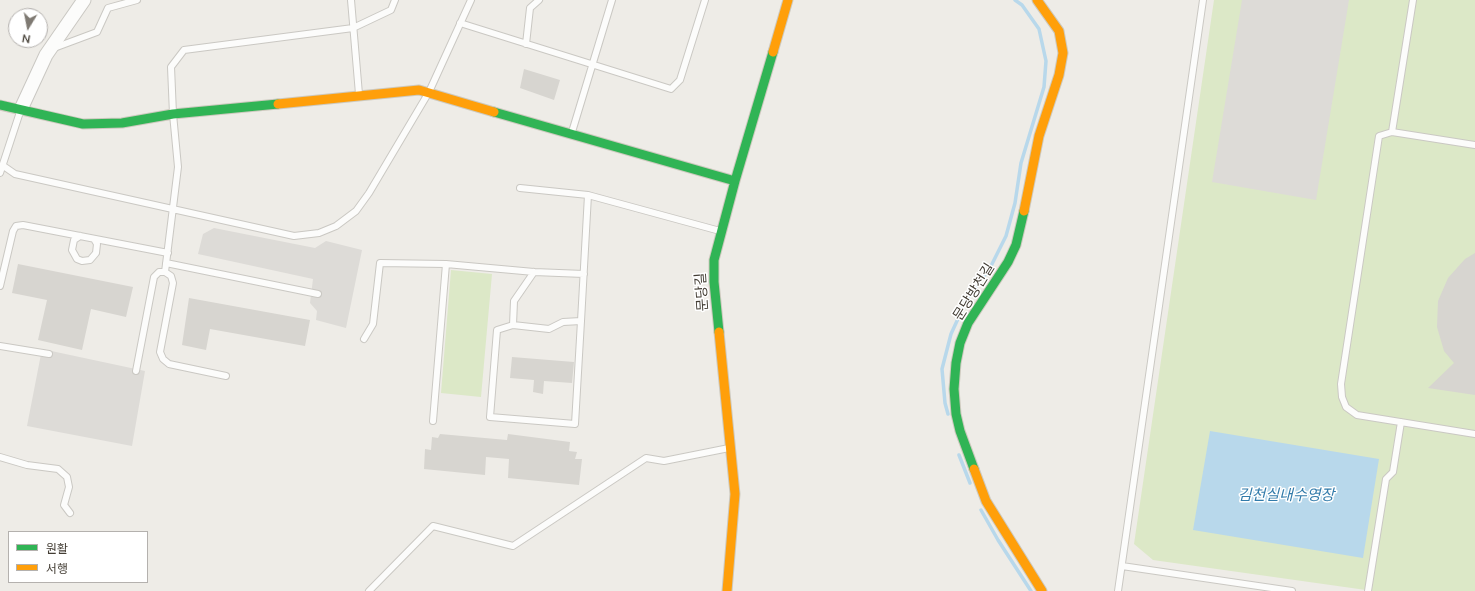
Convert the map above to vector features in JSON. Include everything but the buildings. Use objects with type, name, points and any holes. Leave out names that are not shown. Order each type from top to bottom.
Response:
[{"type":"street","points":[[21,109],[46,55],[84,0]]},
{"type":"street","name":"문당길","points":[[728,591],[735,494],[714,282],[714,260],[735,181],[788,0]]},
{"type":"street","name":"문당방천길","points":[[1036,0],[1041,4],[1059,32],[1063,53],[1059,75],[1039,136],[1022,223],[1016,245],[1008,262],[968,323],[960,343],[956,363],[954,389],[956,414],[960,431],[986,501],[1042,591]]},
{"type":"street","points":[[0,105],[83,124],[122,123],[173,114],[419,90],[735,181]]},
{"type":"lane","points":[[50,50],[97,32],[108,8],[136,0]]},
{"type":"lane","points":[[351,0],[359,95]]},
{"type":"lane","points":[[165,272],[178,167],[173,114],[171,67],[184,50],[353,28],[391,10],[395,0]]},
{"type":"lane","points":[[1,165],[15,174],[294,236],[319,233],[336,226],[356,211],[369,193],[429,92],[470,0]]},
{"type":"lane","points":[[526,44],[530,8],[539,0]]},
{"type":"lane","points":[[571,134],[612,0]]},
{"type":"lane","points":[[460,23],[671,89],[680,80],[705,0]]},
{"type":"lane","points":[[1118,591],[1203,0]]},
{"type":"lane","points":[[1392,132],[1413,0]]},
{"type":"lane","points":[[0,173],[1,165],[21,109]]},
{"type":"lane","points":[[1475,145],[1392,132],[1379,136],[1341,384],[1342,397],[1346,407],[1357,415],[1475,434]]},
{"type":"lane","points":[[520,188],[588,195],[721,231]]},
{"type":"lane","points":[[582,321],[563,322],[549,329],[513,325],[497,330],[490,417],[575,424],[582,321],[588,195]]},
{"type":"lane","points":[[0,286],[13,231],[16,226],[23,225],[168,253]]},
{"type":"lane","points":[[80,236],[74,240],[72,250],[77,259],[82,261],[90,260],[96,253],[98,244],[94,239]]},
{"type":"lane","points":[[364,339],[373,324],[380,262],[446,264],[534,272],[584,274]]},
{"type":"lane","points":[[166,263],[318,294]]},
{"type":"lane","points":[[433,421],[446,264]]},
{"type":"lane","points":[[136,371],[154,277],[159,272],[165,272],[171,276],[173,283],[160,352],[162,359],[169,364],[226,376]]},
{"type":"lane","points":[[513,325],[514,301],[534,272]]},
{"type":"lane","points":[[0,346],[49,354]]},
{"type":"lane","points":[[1368,591],[1386,479],[1392,472],[1401,422]]},
{"type":"lane","points":[[369,591],[433,526],[513,546],[646,458],[664,461],[730,448]]},
{"type":"lane","points":[[0,457],[27,465],[58,469],[67,477],[69,486],[64,505],[70,514]]},
{"type":"lane","points":[[1122,566],[1292,591]]},
{"type":"green space","points":[[1214,0],[1475,0],[1475,591],[1373,591],[1153,560],[1134,544]]},
{"type":"green space","points":[[451,270],[492,274],[481,397],[441,393]]},
{"type":"shaded area","points":[[1242,0],[1349,0],[1316,200],[1212,182]]},
{"type":"shaded area","points":[[214,228],[315,248],[326,241],[362,250],[346,328],[316,320],[317,311],[310,303],[313,279],[198,254],[203,234]]},
{"type":"shaded area","points":[[42,349],[145,371],[132,446],[27,426]]},
{"type":"water","name":"김천실내수영장","points":[[1210,431],[1379,459],[1363,558],[1193,530]]},
{"type":"waterway","points":[[948,414],[945,403],[942,369],[951,334],[967,299],[990,268],[1006,236],[1015,203],[1021,163],[1044,87],[1046,61],[1039,29],[1022,5],[1015,0]]},
{"type":"waterway","points":[[959,455],[970,483]]},
{"type":"waterway","points":[[981,510],[998,540],[1031,591]]},
{"type":"traffic: fast","points":[[719,332],[714,282],[714,260],[735,181],[773,52]]},
{"type":"traffic: fast","points":[[0,105],[83,124],[122,123],[173,114],[278,104]]},
{"type":"traffic: fast","points":[[494,112],[735,181]]},
{"type":"traffic: fast","points":[[974,469],[960,431],[956,414],[954,389],[956,363],[960,343],[968,323],[1008,262],[1016,245],[1024,211]]},
{"type":"traffic: slow","points":[[773,52],[788,0]]},
{"type":"traffic: slow","points":[[1024,211],[1039,136],[1059,75],[1063,53],[1059,31],[1037,0]]},
{"type":"traffic: slow","points":[[278,104],[419,90],[494,112]]},
{"type":"traffic: slow","points":[[719,332],[735,494],[727,591]]},
{"type":"traffic: slow","points":[[974,469],[986,501],[1042,591]]}]
